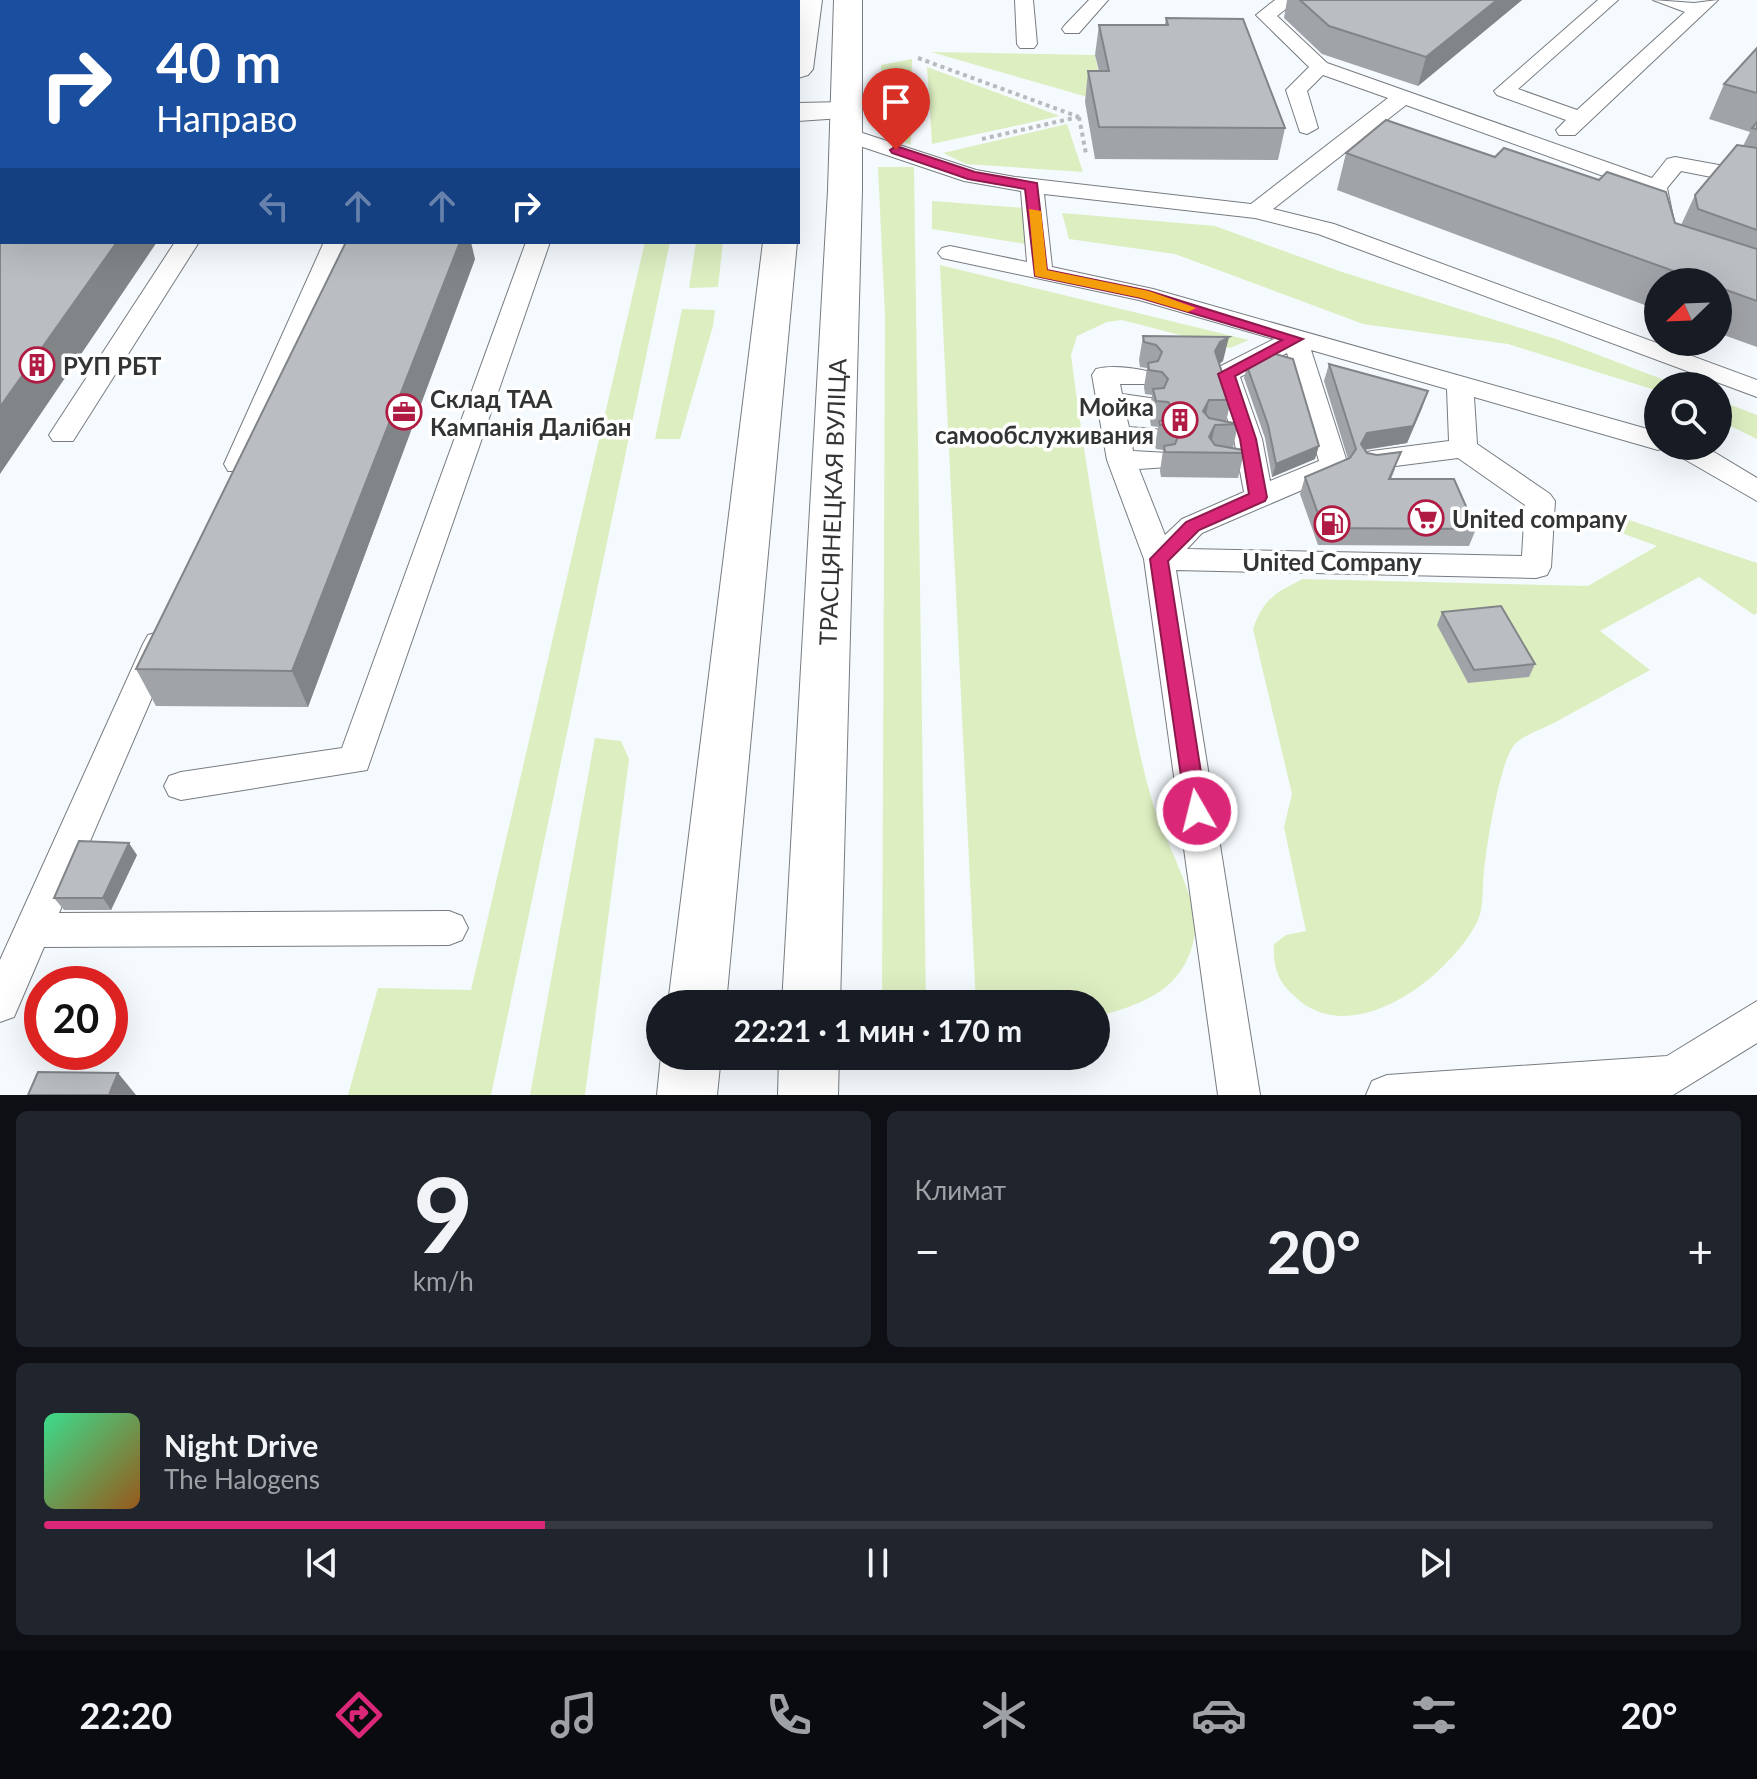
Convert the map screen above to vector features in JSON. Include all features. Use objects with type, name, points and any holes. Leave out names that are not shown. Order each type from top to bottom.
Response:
[{"type":"main road","points":[[800,55],[808,0]]},
{"type":"main road","name":"ТРАСЦЯНЕЦКАЯ ВУЛІЦА","points":[[812,990],[843,237],[848,0]]},
{"type":"main road","points":[[800,112],[844,122]]},
{"type":"main road","points":[[699,990],[780,244]]},
{"type":"main road","points":[[687,1095],[690,1070]]},
{"type":"main road","points":[[808,1095],[809,1070]]},
{"type":"lane","points":[[1024,0],[1027,44]]},
{"type":"lane","points":[[1072,29],[1099,0]]},
{"type":"lane","points":[[1288,0],[1265,15],[1320,67],[1656,187]]},
{"type":"lane","points":[[1581,118],[1504,91],[1609,0]]},
{"type":"lane","points":[[1662,0],[1703,5]]},
{"type":"lane","points":[[1547,149],[1703,5]]},
{"type":"lane","points":[[1307,128],[1296,90],[1320,67]]},
{"type":"lane","points":[[1256,211],[1401,98]]},
{"type":"lane","points":[[844,122],[972,176],[1032,186],[1256,211],[1326,229],[1757,389]]},
{"type":"lane","points":[[1667,253],[1656,187],[1675,164],[1757,179]]},
{"type":"lane","points":[[1032,186],[1040,273]]},
{"type":"lane","points":[[63,435],[186,244]]},
{"type":"lane","points":[[227,489],[335,244]]},
{"type":"lane","points":[[181,786],[355,760],[537,244]]},
{"type":"lane","points":[[950,253],[1144,294],[1644,437]]},
{"type":"lane","points":[[1259,497],[1251,452],[1217,388],[1295,339]]},
{"type":"lane","points":[[1159,559],[1192,526],[1334,465],[1295,339]]},
{"type":"lane","points":[[1145,391],[1105,375],[1120,448],[1159,559],[1239,1095]]},
{"type":"lane","points":[[1460,383],[1463,448]]},
{"type":"lane","points":[[1217,447],[1251,452]]},
{"type":"lane","points":[[1120,448],[1155,448]]},
{"type":"lane","points":[[1159,559],[1536,567],[1540,501],[1463,448],[1372,460]]},
{"type":"lane","points":[[1706,460],[1757,491]]},
{"type":"lane","points":[[0,1004],[170,620]]},
{"type":"lane","points":[[33,930],[449,928]]},
{"type":"lane","points":[[1387,1095],[1673,1075],[1757,1020]]},
{"type":"path","points":[[918,58],[1079,117],[974,141]]},
{"type":"green space","points":[[931,52],[1095,55],[1105,102]]},
{"type":"green space","points":[[912,59],[911,145],[879,132],[881,65]]},
{"type":"green space","points":[[927,67],[1060,116],[932,144]]},
{"type":"green space","points":[[1067,124],[1083,172],[966,164],[943,153]]},
{"type":"green space","points":[[878,167],[914,167],[926,990],[882,990],[885,316]]},
{"type":"green space","points":[[932,201],[1025,208],[1025,244],[932,229]]},
{"type":"green space","points":[[1062,213],[1215,226],[1342,272],[1559,340],[1644,372],[1644,387],[1508,344],[1363,324],[1175,254],[1069,239]]},
{"type":"green space","points":[[645,244],[670,244],[491,1095],[348,1095],[378,988],[471,990]]},
{"type":"green space","points":[[696,244],[723,244],[718,287],[689,288]]},
{"type":"green space","points":[[940,265],[1249,340],[1230,348],[1122,320],[1107,322],[1077,336],[1071,355],[1100,546],[1140,752],[1154,807],[1187,888],[1195,920],[1190,952],[1182,968],[1160,992],[1110,1012],[1110,990],[975,990]]},
{"type":"green space","points":[[682,309],[715,310],[713,326],[680,439],[655,439]]},
{"type":"green space","points":[[1732,405],[1757,415],[1757,439],[1732,427]]},
{"type":"green space","points":[[1620,517],[1757,563],[1757,613],[1754,615],[1699,577],[1600,631],[1650,670],[1516,743],[1499,784],[1485,860],[1480,915],[1465,941],[1426,982],[1375,1010],[1349,1016],[1323,1013],[1300,1001],[1282,983],[1275,962],[1274,944],[1286,935],[1306,931],[1284,827],[1292,794],[1253,629],[1266,603],[1303,579],[1588,586],[1657,546],[1613,530]]},
{"type":"green space","points":[[595,738],[621,741],[629,759],[585,1095],[530,1095]]},
{"type":"building","points":[[1300,0],[1497,0],[1426,57],[1329,26]]},
{"type":"building","points":[[1166,18],[1243,19],[1285,128],[1099,127],[1088,71],[1109,71],[1099,25],[1168,25]]},
{"type":"building","points":[[1757,48],[1757,93],[1724,84]]},
{"type":"building","points":[[1386,120],[1495,157],[1504,148],[1599,180],[1607,172],[1666,192],[1675,223],[1757,249],[1757,301],[1732,292],[1732,268],[1665,268],[1346,153]]},
{"type":"building","points":[[1737,145],[1757,148],[1757,230],[1698,209],[1695,195]]},
{"type":"building","points":[[0,244],[116,244],[0,407]]},
{"type":"building","points":[[345,244],[459,244],[292,671],[136,669]]},
{"type":"building","points":[[1143,336],[1229,337],[1220,342],[1215,351],[1231,400],[1209,400],[1203,411],[1209,418],[1238,424],[1215,425],[1209,437],[1215,445],[1243,450],[1244,453],[1165,452],[1164,446],[1175,444],[1179,434],[1173,425],[1160,425],[1159,421],[1170,419],[1174,410],[1168,402],[1156,401],[1153,389],[1164,388],[1168,379],[1162,372],[1149,370],[1148,363],[1158,361],[1162,352],[1156,345],[1144,342]]},
{"type":"building","points":[[1272,353],[1293,359],[1319,446],[1276,464],[1268,425],[1247,366]]},
{"type":"building","points":[[1329,364],[1428,391],[1413,426],[1367,433],[1361,444],[1367,453],[1377,455],[1401,452],[1389,479],[1454,479],[1476,529],[1323,528],[1305,477],[1350,458],[1356,449]]},
{"type":"building","points":[[1501,606],[1535,664],[1474,670],[1442,612]]},
{"type":"building","points":[[79,841],[129,843],[103,898],[54,898]]},
{"type":"building","points":[[38,1072],[118,1073],[109,1095],[28,1095]]},
{"type":"slow traffic","points":[[1034,211],[1040,273],[1144,294],[1188,308]]},
{"type":"place","name":"РУП РБТ","points":[[37,365]]},
{"type":"place","name":"Склад ТАА Кампанія Далібан","points":[[404,412]]},
{"type":"place","name":"Мойка самообслуживания","points":[[1180,420]]},
{"type":"place","name":"United company","points":[[1426,518]]},
{"type":"place","name":"United Company","points":[[1332,524]]},
{"type":"route","points":[[896,150],[972,176],[1032,186],[1040,273],[1144,294],[1295,339],[1226,374],[1248,439],[1259,497],[1192,526],[1159,559],[1197,811]]}]
